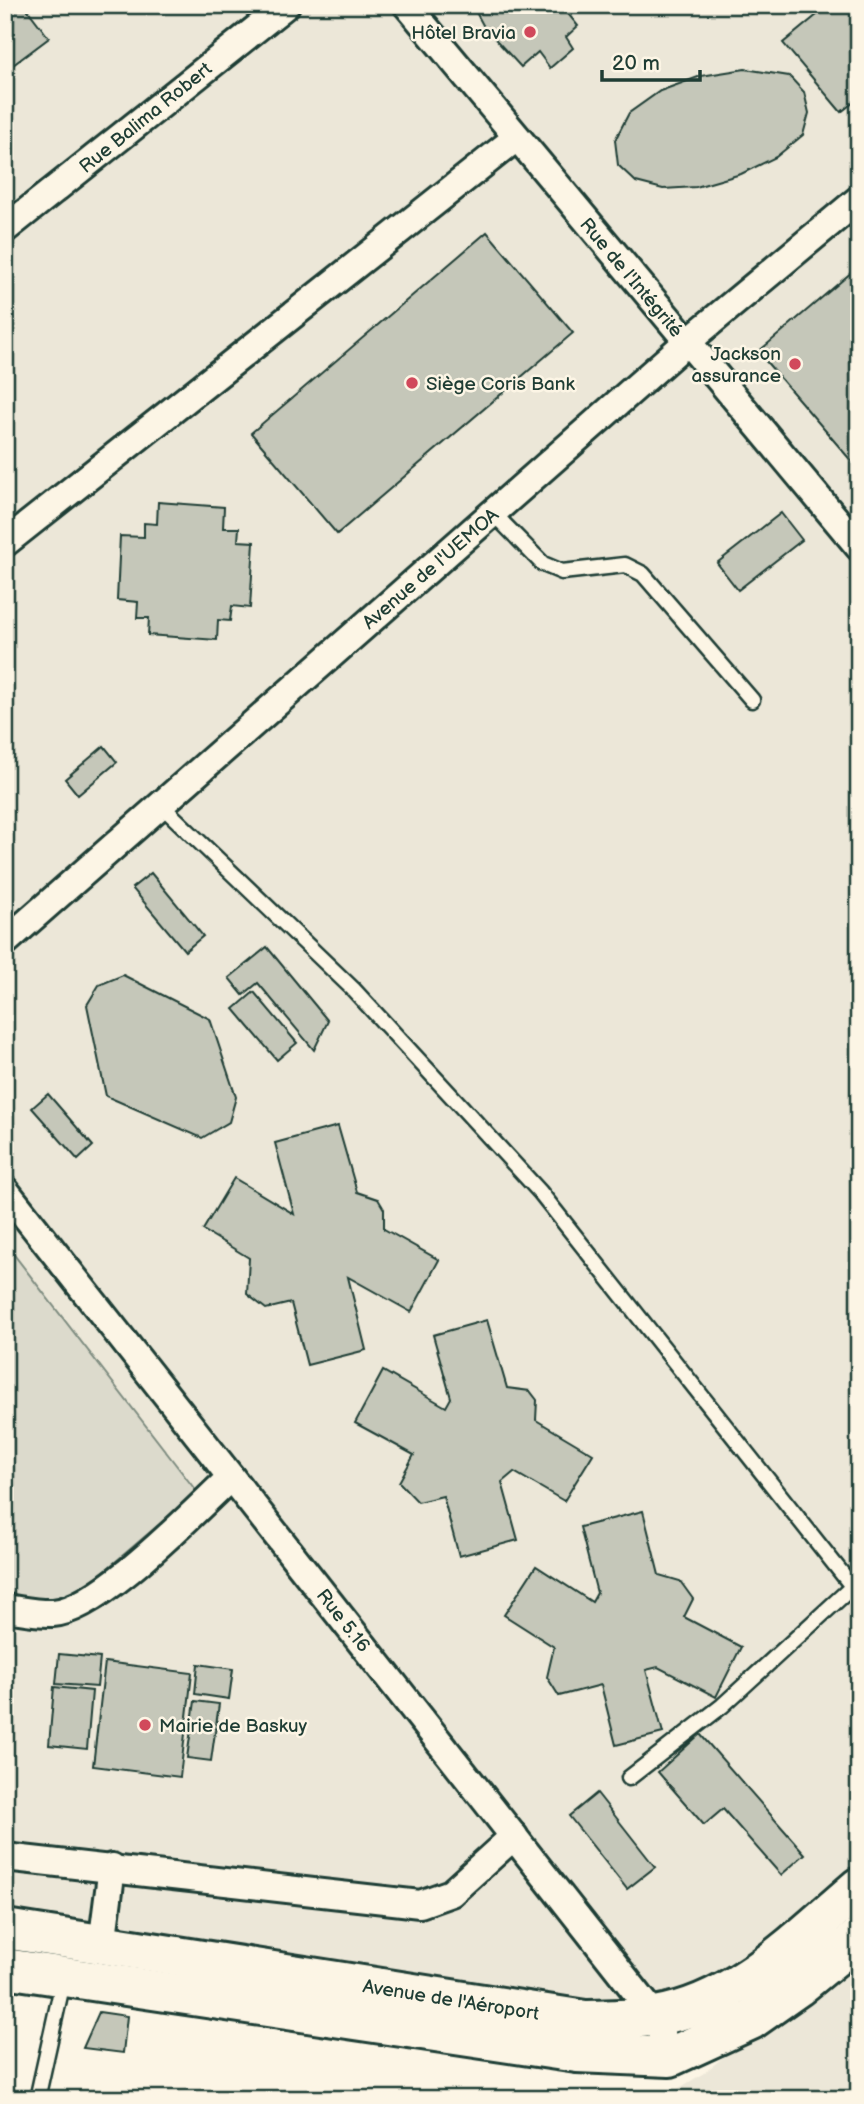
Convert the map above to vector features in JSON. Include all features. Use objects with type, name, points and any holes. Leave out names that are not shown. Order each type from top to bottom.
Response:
[{"type":"main road","name":"Avenue de l'Aéroport","points":[[5,1929],[585,2020],[655,2016],[721,1994],[769,1964],[859,1887]]},
{"type":"main road","name":"Avenue de l'Aéroport","points":[[5,1968],[577,2053],[670,2057],[751,2020],[798,1987],[859,1937]]},
{"type":"main road","points":[[64,1977],[86,1942]]},
{"type":"street","name":"Rue Balima Robert","points":[[5,229],[286,5]]},
{"type":"street","name":"Rue de l'Intégrité","points":[[407,5],[687,342],[857,539]]},
{"type":"street","points":[[5,543],[516,138]]},
{"type":"street","name":"Avenue de l'UEMOA","points":[[5,942],[687,342],[859,198]]},
{"type":"street","name":"Rue 5.16","points":[[5,1190],[655,2016],[670,2057]]},
{"type":"street","points":[[5,1608],[55,1613],[82,1604],[114,1584],[231,1477]]},
{"type":"street","points":[[5,1857],[112,1867],[420,1904],[451,1893],[514,1836]]},
{"type":"street","points":[[86,1942],[112,1867]]},
{"type":"lane","points":[[493,513],[543,564],[562,572],[625,565],[642,574],[752,700]]},
{"type":"lane","points":[[162,805],[353,989],[540,1192],[856,1591],[722,1706],[629,1778]]},
{"type":"lane","points":[[37,2099],[64,1977]]},
{"type":"shaded area","points":[[5,5],[859,5],[859,1888],[655,2016],[5,1929]]},
{"type":"shaded area","points":[[5,1243],[197,1492],[68,1602],[5,1595]]},
{"type":"shaded area","points":[[859,1945],[859,2099],[661,2099],[704,2073]]},
{"type":"building","points":[[5,5],[24,5],[49,38],[5,71]]},
{"type":"building","name":"Hôtel Bravia","points":[[472,5],[561,5],[578,26],[566,37],[573,48],[550,68],[538,52],[521,67],[484,27]]},
{"type":"building","points":[[829,5],[859,5],[859,98],[841,112],[783,43]]},
{"type":"building","points":[[745,69],[789,76],[804,92],[809,113],[803,135],[776,157],[741,174],[696,187],[663,189],[636,182],[618,165],[615,140],[629,113],[660,91],[701,76]]},
{"type":"building","name":"Siège Coris Bank","points":[[487,232],[573,333],[337,534],[251,433]]},
{"type":"building","points":[[859,266],[859,470],[758,352]]},
{"type":"building","points":[[158,502],[224,507],[223,528],[239,528],[238,541],[254,542],[250,608],[232,606],[230,621],[218,620],[217,640],[148,635],[149,618],[137,618],[138,602],[117,600],[120,536],[144,537],[144,523],[157,524]]},
{"type":"building","points":[[781,513],[802,540],[738,590],[717,563]]},
{"type":"building","points":[[104,746],[117,762],[78,795],[65,779]]},
{"type":"building","points":[[151,873],[203,936],[185,951],[132,888]]},
{"type":"building","points":[[267,947],[328,1021],[314,1050],[258,983],[243,995],[229,978]]},
{"type":"building","points":[[123,975],[210,1019],[236,1097],[229,1122],[202,1138],[106,1096],[87,1005],[99,985]]},
{"type":"building","points":[[254,992],[297,1043],[277,1060],[234,1009]]},
{"type":"building","points":[[48,1094],[93,1146],[78,1160],[32,1108]]},
{"type":"building","points":[[338,1126],[357,1192],[378,1199],[384,1209],[384,1229],[439,1260],[411,1312],[348,1277],[366,1350],[307,1365],[291,1303],[266,1309],[247,1294],[249,1258],[203,1230],[234,1178],[294,1214],[275,1143]]},
{"type":"building","points":[[487,1320],[507,1388],[530,1391],[537,1400],[536,1420],[593,1454],[564,1501],[514,1472],[502,1482],[518,1540],[459,1556],[443,1496],[418,1502],[399,1482],[414,1455],[355,1423],[383,1371],[446,1407],[451,1398],[433,1335]]},
{"type":"building","points":[[643,1511],[659,1575],[680,1581],[693,1599],[684,1617],[741,1647],[716,1697],[658,1667],[646,1670],[663,1733],[616,1745],[601,1685],[559,1696],[547,1677],[554,1647],[504,1615],[536,1566],[592,1602],[597,1593],[580,1527]]},
{"type":"building","points":[[59,1654],[100,1658],[97,1687],[56,1684]]},
{"type":"building","points":[[105,1662],[192,1673],[180,1777],[93,1766]]},
{"type":"building","points":[[198,1664],[233,1669],[229,1699],[195,1694]]},
{"type":"building","points":[[54,1687],[92,1691],[87,1749],[49,1745]]},
{"type":"building","points":[[195,1701],[219,1704],[211,1761],[187,1758]]},
{"type":"building","points":[[700,1734],[805,1854],[781,1875],[723,1809],[704,1825],[658,1772]]},
{"type":"building","points":[[597,1793],[655,1867],[627,1889],[569,1816]]},
{"type":"building","points":[[99,2012],[127,2016],[123,2053],[83,2048]]},
{"type":"place","name":"Hôtel Bravia","points":[[530,32]]},
{"type":"place","name":"Jackson assurance","points":[[795,364]]},
{"type":"place","name":"Siège Coris Bank","points":[[412,383]]},
{"type":"place","name":"Mairie de Baskuy","points":[[145,1725]]}]
